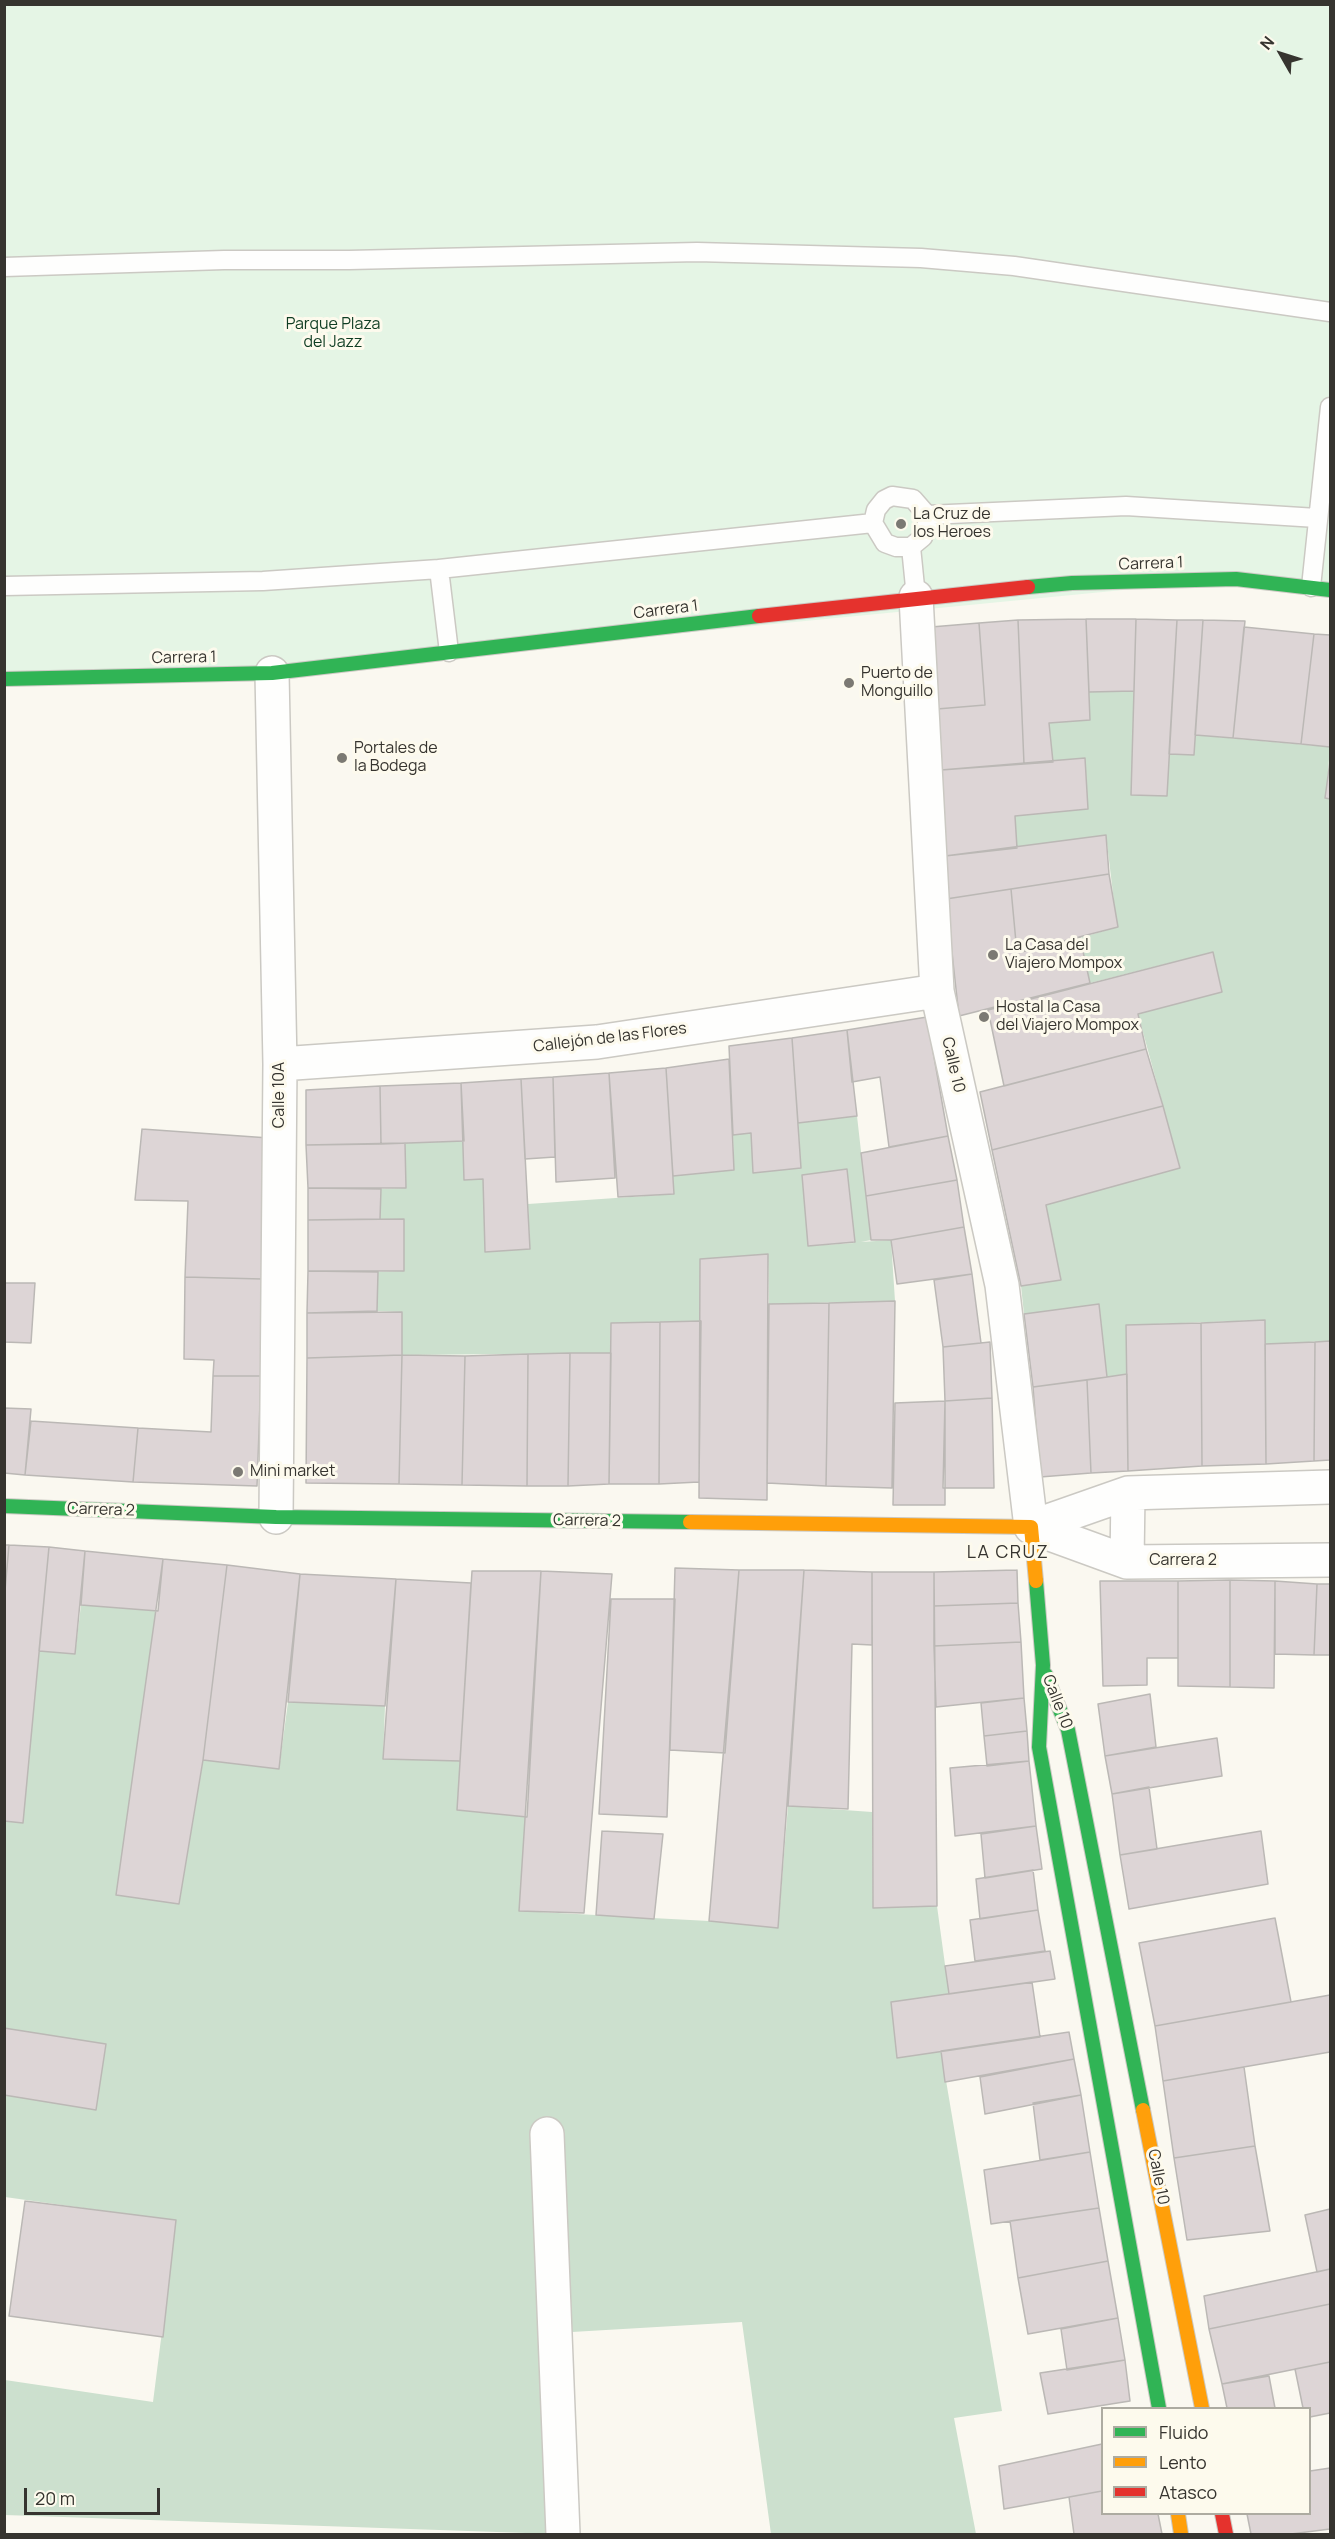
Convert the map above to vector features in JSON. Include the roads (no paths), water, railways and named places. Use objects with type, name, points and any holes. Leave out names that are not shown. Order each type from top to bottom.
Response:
[{"type":"main road","name":"Carrera 1","points":[[4,679],[272,673],[916,597],[1072,583],[1155,579],[1236,579],[1330,590]]},
{"type":"main road","name":"Carrera 2","points":[[4,1506],[276,1517],[1031,1527]]},
{"type":"main road","points":[[1031,1527],[1042,1665]]},
{"type":"main road","name":"Calle 10","points":[[1042,1665],[1039,1747],[1158,2407]]},
{"type":"main road","name":"Calle 10","points":[[1042,1665],[1068,1730],[1202,2407]]},
{"type":"main road","points":[[1178,2515],[1181,2535]]},
{"type":"main road","points":[[1222,2515],[1226,2535]]},
{"type":"street","name":"Calle 10","points":[[916,597],[937,991],[1002,1285],[1031,1527]]},
{"type":"street","name":"Calle 10A","points":[[272,673],[280,1065],[276,1517]]},
{"type":"street","name":"Callejón de las Flores","points":[[280,1065],[597,1042],[937,991]]},
{"type":"street","points":[[1031,1527],[1128,1493],[1330,1487]]},
{"type":"street","name":"Carrera 2","points":[[1128,1493],[1127,1562],[1330,1560]]},
{"type":"street","points":[[1031,1527],[1127,1562]]},
{"type":"street","points":[[547,2134],[563,2535]]},
{"type":"lane","points":[[4,267],[224,260],[349,260],[697,252],[921,258],[1037,269],[1330,312]]},
{"type":"lane","points":[[1311,587],[1317,518],[1328,445],[1330,407]]},
{"type":"lane","points":[[892,496],[913,499],[927,515],[927,527],[923,537],[911,547],[896,547],[885,543],[873,524],[876,510],[884,500],[892,496]]},
{"type":"lane","points":[[927,515],[1126,506],[1317,518]]},
{"type":"lane","points":[[4,586],[263,581],[439,569],[873,524]]},
{"type":"lane","points":[[911,547],[916,597]]},
{"type":"lane","points":[[439,569],[449,652]]},
{"type":"place","name":"La Cruz de los Heroes","points":[[901,524]]},
{"type":"place","name":"Puerto de Monguillo","points":[[849,683]]},
{"type":"place","name":"Portales de la Bodega","points":[[342,758]]},
{"type":"place","name":"La Casa del Viajero Mompox","points":[[993,955]]},
{"type":"place","name":"Hostal la Casa del Viajero Mompox","points":[[984,1017]]},
{"type":"place","name":"Mini market","points":[[238,1472]]},
{"type":"district","name":"LA CRUZ","points":[[1008,1553]]},
{"type":"park label","name":"Parque Plaza del Jazz","points":[[333,334]]}]
